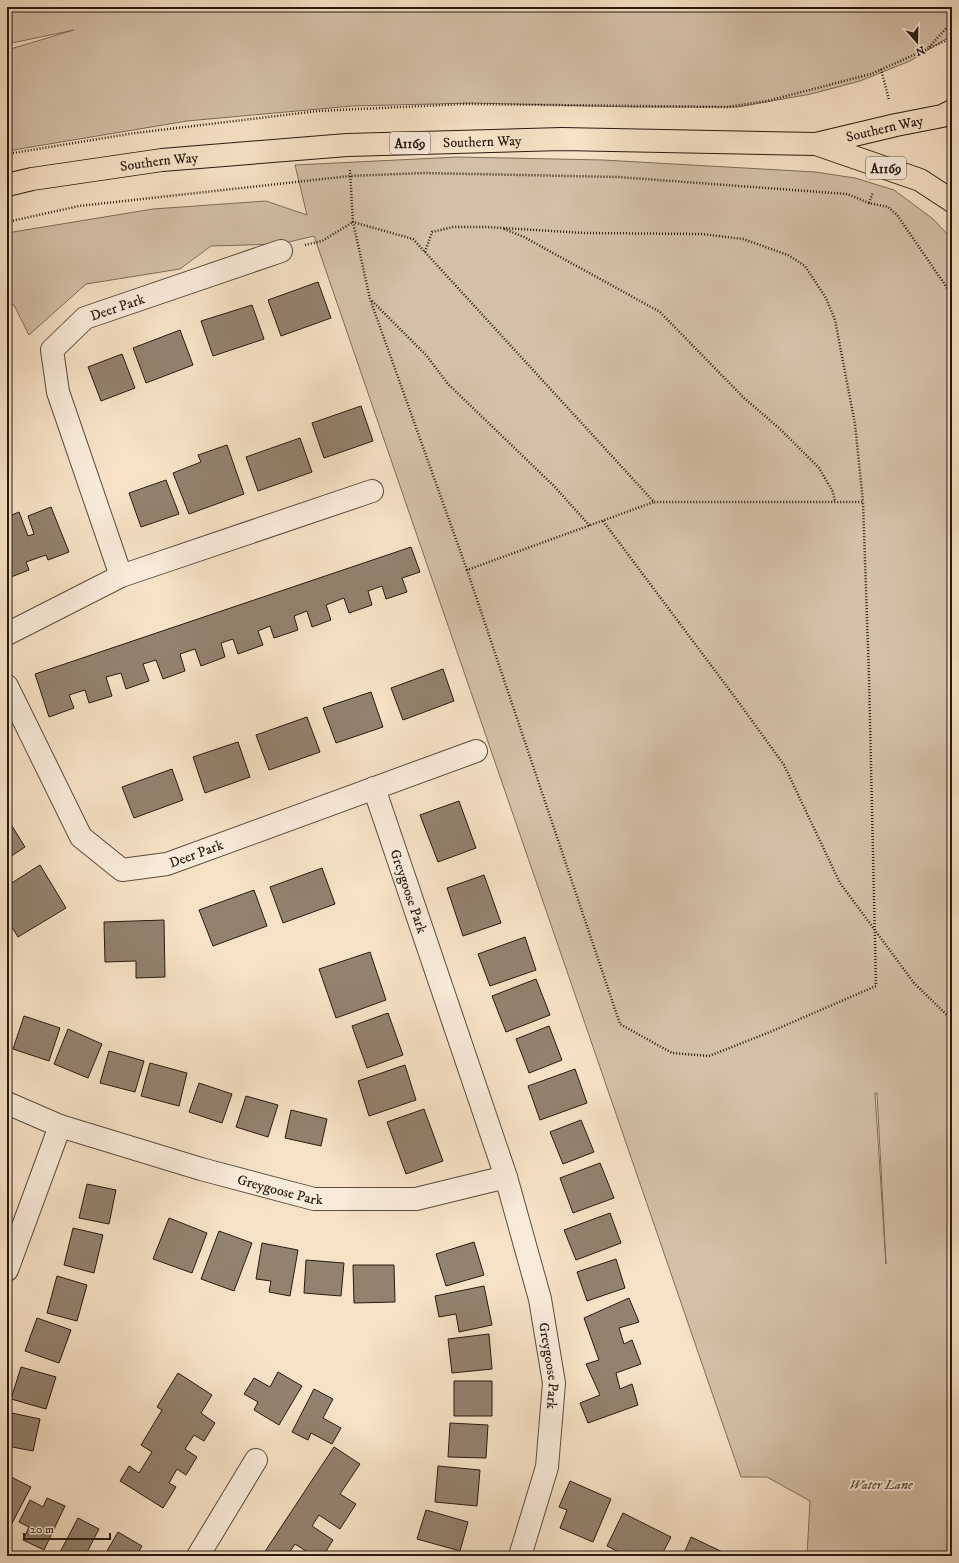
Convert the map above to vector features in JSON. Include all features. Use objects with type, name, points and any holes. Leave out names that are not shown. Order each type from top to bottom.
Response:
[{"type":"main road","name":"Southern Way","points":[[7,185],[32,179],[162,160],[347,145],[562,139],[816,144],[942,116],[952,111]]},
{"type":"main road","name":"Southern Way","points":[[816,144],[920,180],[952,201]]},
{"type":"street","name":"Deer Park","points":[[121,576],[58,392],[52,350],[85,318],[281,250]]},
{"type":"street","points":[[7,634],[121,576],[372,492]]},
{"type":"street","name":"Deer Park","points":[[7,686],[81,837],[122,870],[167,864],[476,751]]},
{"type":"street","name":"Greygoose Park","points":[[374,788],[506,1177],[540,1299],[554,1383],[547,1467],[520,1556]]},
{"type":"street","name":"Greygoose Park","points":[[7,1103],[60,1126],[201,1169],[314,1199],[416,1200],[506,1177]]},
{"type":"street","points":[[7,1270],[60,1126]]},
{"type":"street","points":[[198,1556],[256,1460]]},
{"type":"path","points":[[927,49],[952,22]]},
{"type":"path","points":[[7,154],[35,148],[135,133],[318,111],[464,104],[728,107],[767,101],[871,74],[952,38]]},
{"type":"path","points":[[7,222],[79,206],[350,176],[424,173],[618,177],[847,194],[869,203],[888,207],[897,215],[952,295]]},
{"type":"path","points":[[350,176],[354,222],[370,299],[467,570],[620,1024],[672,1053],[709,1056],[770,1032],[876,986],[863,502],[855,424],[835,320],[826,298],[805,266],[788,255],[743,239],[702,234],[585,234],[500,228],[453,228],[432,232],[425,252]]},
{"type":"path","points":[[281,250],[322,241],[354,222],[413,239],[654,502]]},
{"type":"path","points":[[500,228],[524,236],[660,312],[744,398],[779,428],[819,468],[833,492],[835,502]]},
{"type":"path","points":[[370,299],[426,355],[448,384],[554,486],[590,526]]},
{"type":"path","points":[[467,570],[654,502],[863,502]]},
{"type":"path","points":[[603,521],[784,765],[840,884],[914,983],[952,1020]]},
{"type":"green space","points":[[7,7],[952,7],[952,35],[910,61],[860,81],[811,94],[738,107],[634,107],[472,103],[352,106],[187,121],[7,151],[7,50],[74,30],[7,44]]},
{"type":"green space","name":"Water Lane","points":[[458,157],[603,160],[815,172],[855,178],[894,190],[933,219],[952,239],[952,1556],[807,1556],[810,1501],[767,1477],[741,1477],[314,236],[280,244],[211,246],[180,269],[86,284],[29,335],[14,305],[7,304],[7,233],[153,209],[266,201],[307,215],[295,165]],"holes":[[[875,1093],[877,1093],[886,1264]]]},
{"type":"building","points":[[318,282],[331,318],[281,336],[268,300]]},
{"type":"building","points":[[252,305],[264,339],[213,356],[201,321]]},
{"type":"building","points":[[180,330],[193,365],[146,383],[133,348]]},
{"type":"building","points":[[122,354],[135,388],[101,401],[88,367]]},
{"type":"building","points":[[361,406],[373,441],[324,458],[312,423]]},
{"type":"building","points":[[300,438],[312,472],[258,491],[246,457]]},
{"type":"building","points":[[227,445],[244,494],[189,514],[173,473],[201,462],[198,455]]},
{"type":"building","points":[[166,480],[179,514],[141,527],[129,493]]},
{"type":"building","points":[[51,507],[69,552],[48,560],[46,555],[26,562],[29,570],[11,577],[7,568],[7,517],[19,512],[28,536],[34,534],[28,516]]},
{"type":"building","points":[[411,547],[420,572],[402,578],[407,592],[386,599],[382,586],[368,591],[372,605],[349,613],[344,598],[326,605],[331,620],[312,627],[307,611],[294,616],[298,630],[274,638],[270,626],[258,631],[263,645],[238,654],[233,639],[221,643],[225,657],[201,666],[195,649],[180,654],[185,671],[163,679],[156,660],[143,664],[149,681],[126,689],[121,673],[106,677],[112,696],[89,703],[85,690],[69,695],[74,708],[49,717],[35,674]]},
{"type":"building","points":[[443,669],[454,701],[403,720],[391,688]]},
{"type":"building","points":[[371,692],[383,727],[336,743],[323,708]]},
{"type":"building","points":[[307,717],[320,752],[269,770],[256,735]]},
{"type":"building","points":[[238,742],[250,777],[205,793],[193,757]]},
{"type":"building","points":[[172,769],[183,800],[134,818],[122,787]]},
{"type":"building","points":[[459,801],[476,848],[438,862],[420,815]]},
{"type":"building","points":[[7,818],[25,847],[7,859]]},
{"type":"building","points":[[40,865],[66,908],[18,937],[7,919],[7,886]]},
{"type":"building","points":[[322,868],[335,904],[283,923],[270,887]]},
{"type":"building","points":[[484,875],[501,923],[463,936],[447,888]]},
{"type":"building","points":[[254,890],[267,926],[213,946],[199,910]]},
{"type":"building","points":[[164,920],[165,977],[136,978],[136,961],[105,962],[104,922]]},
{"type":"building","points":[[525,937],[536,970],[490,986],[478,954]]},
{"type":"building","points":[[370,952],[386,1000],[336,1018],[319,969]]},
{"type":"building","points":[[536,979],[550,1015],[506,1032],[492,996]]},
{"type":"building","points":[[7,1008],[12,1010],[7,1027]]},
{"type":"building","points":[[388,1013],[403,1055],[367,1068],[352,1026]]},
{"type":"building","points":[[24,1016],[60,1028],[49,1061],[13,1049]]},
{"type":"building","points":[[549,1026],[562,1060],[529,1073],[516,1039]]},
{"type":"building","points":[[68,1029],[102,1044],[88,1078],[54,1064]]},
{"type":"building","points":[[109,1051],[144,1061],[135,1092],[100,1083]]},
{"type":"building","points":[[150,1063],[187,1073],[179,1106],[141,1096]]},
{"type":"building","points":[[405,1065],[416,1100],[369,1116],[358,1081]]},
{"type":"building","points":[[575,1069],[587,1103],[540,1120],[528,1086]]},
{"type":"building","points":[[199,1083],[232,1094],[222,1123],[189,1112]]},
{"type":"building","points":[[246,1096],[278,1105],[268,1137],[236,1127]]},
{"type":"building","points":[[424,1109],[443,1161],[406,1174],[387,1122]]},
{"type":"building","points":[[291,1110],[327,1119],[321,1146],[285,1138]]},
{"type":"building","points":[[581,1120],[594,1152],[563,1164],[550,1132]]},
{"type":"building","points":[[600,1163],[614,1198],[573,1213],[560,1178]]},
{"type":"building","points":[[87,1184],[116,1190],[109,1224],[79,1218]]},
{"type":"building","points":[[610,1213],[621,1243],[576,1260],[564,1230]]},
{"type":"building","points":[[169,1218],[207,1233],[192,1273],[153,1259]]},
{"type":"building","points":[[73,1228],[103,1235],[94,1273],[64,1265]]},
{"type":"building","points":[[219,1231],[252,1243],[234,1291],[201,1279]]},
{"type":"building","points":[[474,1242],[484,1275],[446,1286],[436,1254]]},
{"type":"building","points":[[262,1243],[298,1250],[290,1296],[269,1292],[271,1281],[256,1279]]},
{"type":"building","points":[[616,1259],[625,1288],[587,1301],[577,1272]]},
{"type":"building","points":[[306,1260],[344,1263],[341,1296],[304,1293]]},
{"type":"building","points":[[353,1265],[394,1265],[395,1302],[354,1303]]},
{"type":"building","points":[[57,1276],[87,1285],[77,1321],[47,1313]]},
{"type":"building","points":[[484,1286],[492,1325],[459,1332],[456,1314],[439,1317],[435,1296]]},
{"type":"building","points":[[629,1298],[639,1322],[619,1328],[624,1344],[632,1340],[641,1364],[616,1373],[620,1389],[632,1384],[638,1405],[588,1423],[580,1403],[600,1395],[586,1364],[599,1360],[584,1318]]},
{"type":"building","points":[[37,1318],[71,1330],[59,1363],[25,1351]]},
{"type":"building","points":[[489,1334],[492,1369],[452,1373],[448,1339]]},
{"type":"building","points":[[21,1367],[56,1377],[46,1409],[11,1399]]},
{"type":"building","points":[[278,1372],[302,1386],[279,1425],[254,1410],[258,1402],[244,1394],[254,1378],[270,1387]]},
{"type":"building","points":[[178,1373],[212,1395],[201,1413],[215,1423],[204,1441],[194,1435],[185,1449],[197,1457],[186,1475],[177,1469],[169,1483],[176,1487],[163,1508],[120,1481],[129,1466],[139,1473],[152,1452],[141,1445],[162,1410],[157,1407]]},
{"type":"building","points":[[454,1381],[492,1381],[492,1416],[454,1416]]},
{"type":"building","points":[[314,1389],[333,1399],[323,1418],[341,1428],[332,1444],[311,1433],[308,1440],[292,1432]]},
{"type":"building","points":[[7,1412],[40,1419],[33,1451],[7,1446]]},
{"type":"building","points":[[450,1423],[488,1425],[486,1458],[448,1457]]},
{"type":"building","points":[[334,1447],[360,1464],[340,1494],[356,1504],[340,1529],[319,1515],[312,1526],[333,1540],[323,1556],[314,1556],[295,1544],[287,1556],[262,1556]]},
{"type":"building","points":[[438,1466],[480,1470],[477,1506],[435,1502]]},
{"type":"building","points":[[11,1477],[31,1487],[9,1529],[7,1528],[7,1485]]},
{"type":"building","points":[[570,1481],[611,1499],[593,1542],[560,1528],[567,1510],[559,1507]]},
{"type":"building","points":[[47,1498],[65,1506],[44,1550],[23,1540],[29,1527],[19,1522],[30,1500],[43,1507]]},
{"type":"building","points":[[426,1510],[468,1522],[460,1551],[417,1539]]},
{"type":"building","points":[[623,1513],[671,1537],[661,1556],[627,1556],[607,1546]]},
{"type":"building","points":[[78,1518],[99,1529],[85,1556],[58,1556]]},
{"type":"building","points":[[118,1532],[142,1546],[136,1556],[104,1556]]},
{"type":"building","points":[[691,1537],[731,1556],[683,1556]]},
{"type":"building","points":[[420,1552],[429,1556],[418,1556]]}]
